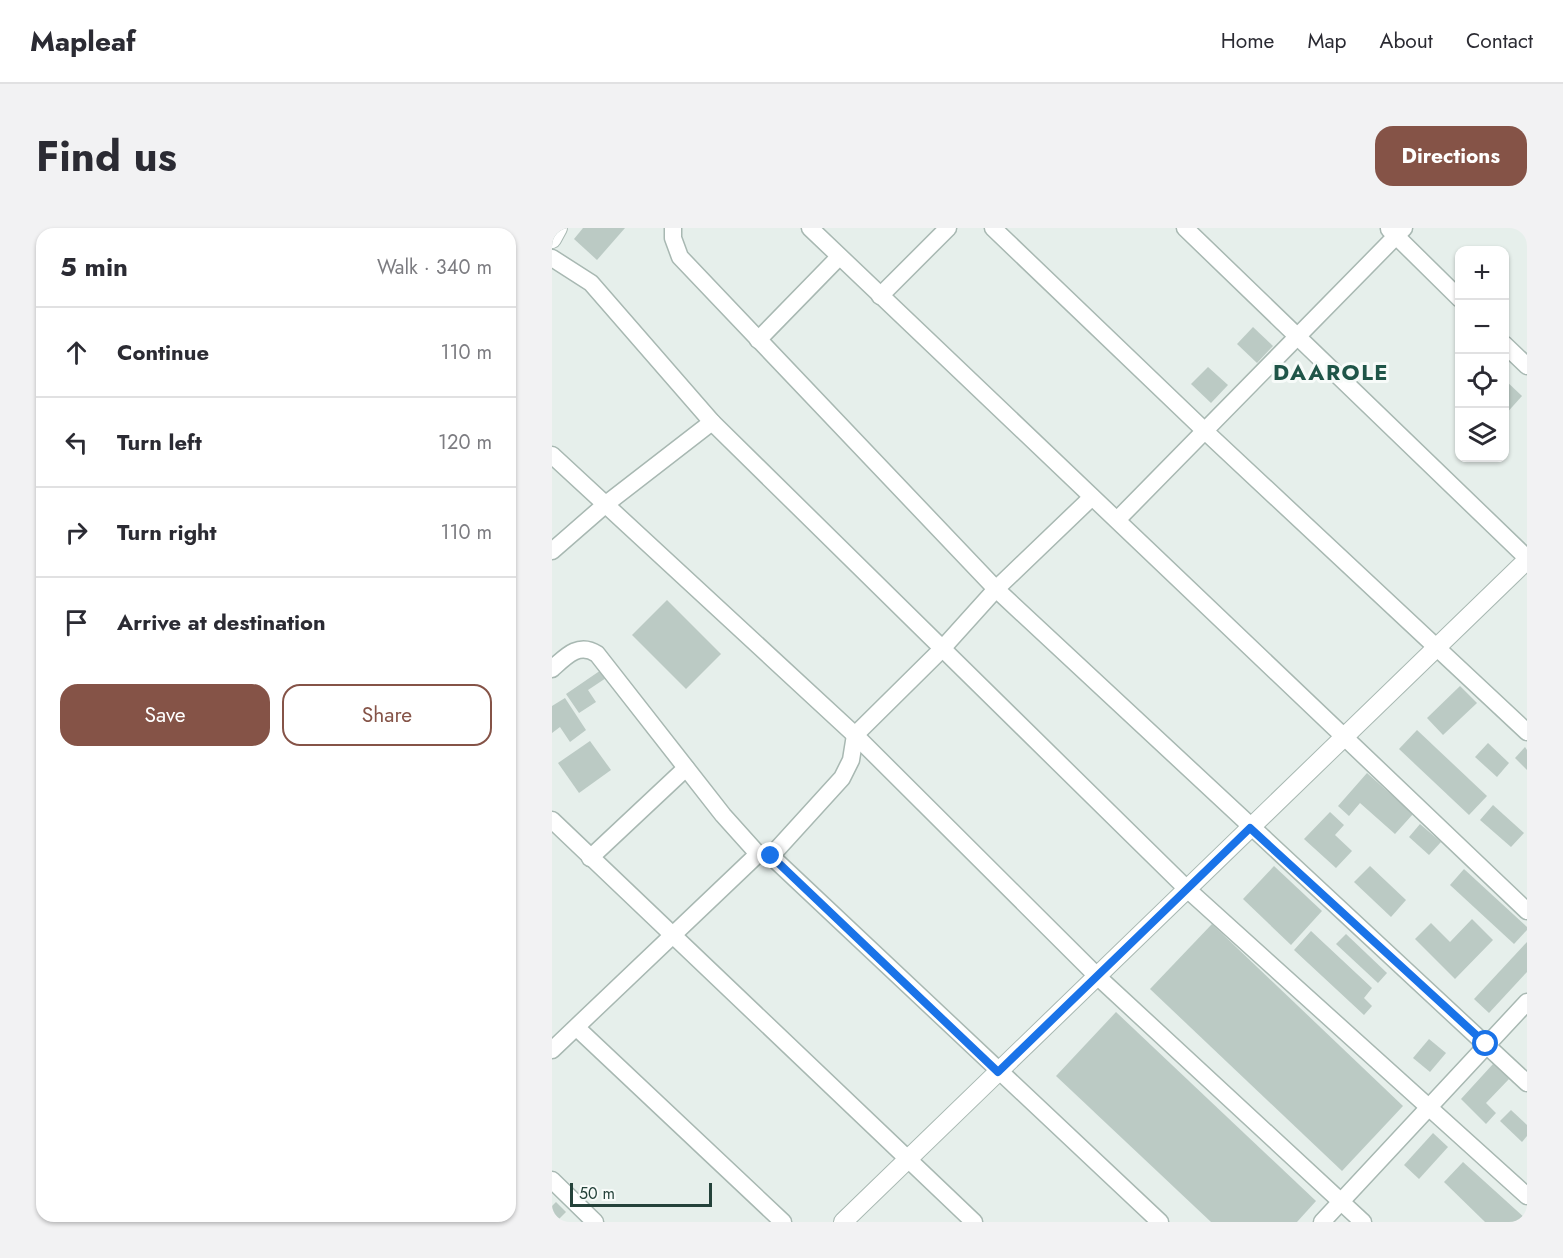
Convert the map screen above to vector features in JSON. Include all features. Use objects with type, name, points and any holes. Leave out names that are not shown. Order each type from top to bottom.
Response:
[{"type":"street","points":[[552,239],[558,228]]},
{"type":"street","points":[[673,228],[673,238],[680,257],[996,589],[1250,828],[1527,1083]]},
{"type":"street","points":[[810,228],[1527,911]]},
{"type":"street","points":[[880,296],[948,228]]},
{"type":"street","points":[[993,228],[1206,432],[1527,732]]},
{"type":"street","points":[[843,1222],[1527,559],[1185,228]]},
{"type":"street","points":[[1117,520],[1206,432],[1396,231],[1455,294]]},
{"type":"street","points":[[758,340],[839,256]]},
{"type":"street","points":[[552,258],[591,283],[711,422],[1187,889],[1527,1196]]},
{"type":"street","points":[[1509,349],[1527,366]]},
{"type":"street","points":[[552,551],[606,504],[711,422]]},
{"type":"street","points":[[552,455],[855,735],[1097,976],[1363,1222]]},
{"type":"street","points":[[552,1050],[765,855],[842,777],[851,760],[855,735],[941,650],[996,589],[1092,496]]},
{"type":"street","points":[[553,666],[579,648],[588,649],[597,654],[686,768],[765,855],[1160,1222]]},
{"type":"street","points":[[590,858],[686,768]]},
{"type":"street","points":[[552,820],[673,938],[974,1222]]},
{"type":"street","points":[[1322,1222],[1527,1002]]},
{"type":"street","points":[[577,1028],[783,1222]]},
{"type":"street","points":[[552,1180],[595,1222]]},
{"type":"building","points":[[583,228],[625,228],[597,260],[574,239]]},
{"type":"building","points":[[1253,327],[1273,346],[1257,363],[1237,344]]},
{"type":"building","points":[[1208,367],[1228,385],[1211,403],[1191,384]]},
{"type":"building","points":[[1509,384],[1522,396],[1509,410]]},
{"type":"building","points":[[667,600],[721,654],[686,689],[632,635]]},
{"type":"building","points":[[604,668],[609,676],[588,690],[596,702],[579,713],[566,694]]},
{"type":"building","points":[[1460,686],[1477,703],[1443,735],[1427,718]]},
{"type":"building","points":[[565,698],[586,730],[570,742],[560,727],[552,733],[552,706]]},
{"type":"building","points":[[1417,730],[1487,796],[1469,815],[1399,749]]},
{"type":"building","points":[[590,741],[611,770],[579,793],[558,763]]},
{"type":"building","points":[[1488,743],[1509,763],[1497,777],[1475,757]]},
{"type":"building","points":[[1525,747],[1527,750],[1527,770],[1515,758]]},
{"type":"building","points":[[1367,773],[1413,814],[1395,834],[1360,803],[1349,816],[1338,806]]},
{"type":"building","points":[[1493,805],[1524,833],[1511,847],[1480,820]]},
{"type":"building","points":[[1330,812],[1344,825],[1335,835],[1352,851],[1336,868],[1304,839]]},
{"type":"building","points":[[1420,824],[1441,842],[1429,855],[1409,837]]},
{"type":"building","points":[[1274,866],[1322,911],[1291,945],[1243,899]]},
{"type":"building","points":[[1370,866],[1406,900],[1391,917],[1354,882]]},
{"type":"building","points":[[1464,869],[1527,927],[1527,930],[1514,944],[1450,885]]},
{"type":"building","points":[[1472,919],[1493,940],[1455,979],[1415,939],[1431,923],[1450,942]]},
{"type":"building","points":[[1212,924],[1403,1106],[1342,1171],[1150,989]]},
{"type":"building","points":[[1311,931],[1372,988],[1364,998],[1372,1006],[1364,1015],[1294,950]]},
{"type":"building","points":[[1346,934],[1387,973],[1378,983],[1336,944]]},
{"type":"building","points":[[1527,942],[1527,972],[1489,1013],[1474,999]]},
{"type":"building","points":[[1116,1012],[1316,1201],[1297,1222],[1211,1222],[1056,1076]]},
{"type":"building","points":[[1429,1039],[1446,1053],[1430,1072],[1413,1058]]},
{"type":"building","points":[[1493,1064],[1509,1079],[1486,1103],[1496,1113],[1486,1124],[1461,1099]]},
{"type":"building","points":[[1511,1110],[1527,1125],[1527,1136],[1522,1142],[1500,1121]]},
{"type":"building","points":[[1433,1133],[1448,1147],[1419,1179],[1404,1165]]},
{"type":"building","points":[[1463,1162],[1527,1222],[1485,1222],[1444,1182]]},
{"type":"building","points":[[556,1202],[566,1212],[556,1222],[552,1222],[552,1206]]},
{"type":"district","name":"DAAROLE","points":[[1331,372]]},
{"type":"route","points":[[771,856],[797,878],[998,1072],[1250,828],[1486,1044]]}]
